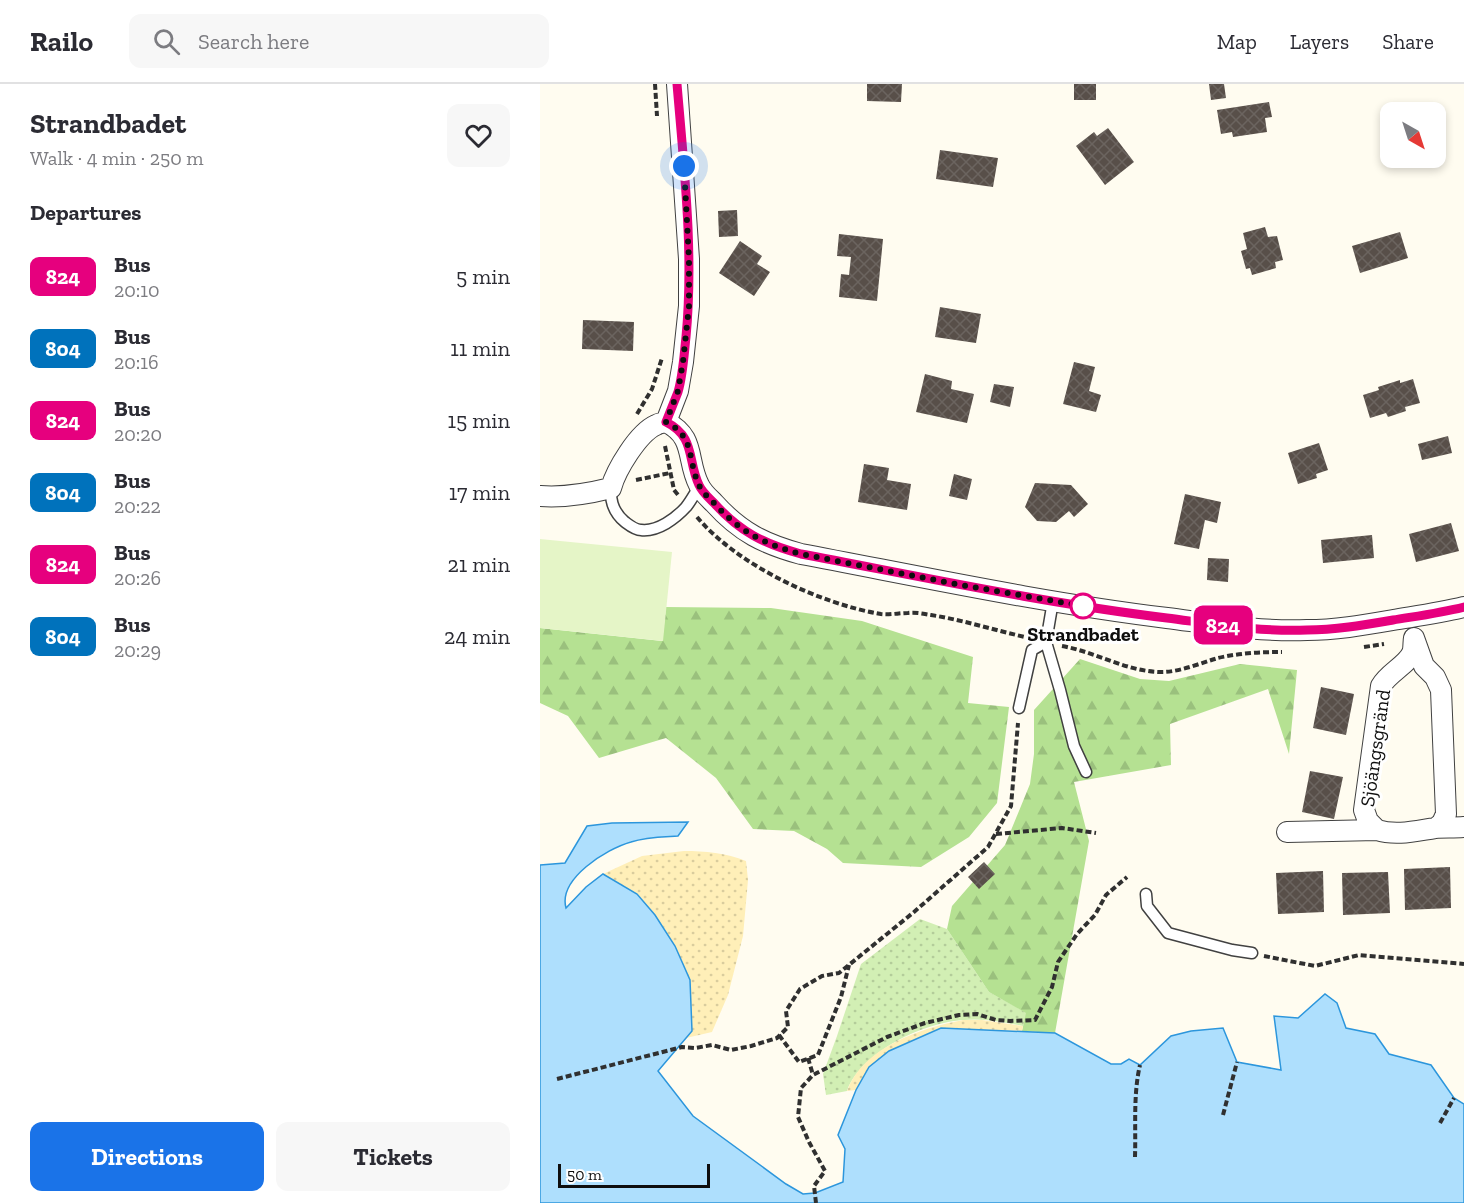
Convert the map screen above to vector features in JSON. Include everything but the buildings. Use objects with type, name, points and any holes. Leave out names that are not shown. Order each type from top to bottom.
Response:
[{"type":"street","points":[[666,422],[678,391],[689,306],[687,212],[677,84]]},
{"type":"street","points":[[540,496],[584,495],[611,488],[613,480],[641,436],[654,426],[666,422],[677,428],[684,436],[699,487],[738,527],[778,548],[1053,601],[1139,615],[1258,629],[1306,631],[1344,628],[1464,607]]},
{"type":"street","name":"Sjöängsgränd","points":[[1377,830],[1368,820],[1364,810],[1381,686],[1385,679],[1413,652],[1414,617]]},
{"type":"street","name":"Sjöängsgränd","points":[[1414,638],[1424,666],[1435,676],[1441,690],[1446,814],[1442,823],[1436,828]]},
{"type":"street","name":"Sjöängsgränd","points":[[1287,832],[1377,830],[1388,833],[1464,827]]},
{"type":"lane","points":[[611,488],[610,496],[618,517],[631,527],[642,531],[658,528],[674,519],[687,506],[699,487]]},
{"type":"lane","points":[[1053,601],[1046,642],[1074,746],[1086,772]]},
{"type":"lane","points":[[1019,708],[1032,650],[1046,642]]},
{"type":"lane","points":[[1146,894],[1148,906],[1168,933],[1252,953]]},
{"type":"path","points":[[655,84],[657,118]]},
{"type":"path","points":[[634,419],[652,389],[662,357]]},
{"type":"path","points":[[611,488],[670,473]]},
{"type":"path","points":[[557,1079],[682,1047],[695,1048],[712,1045],[731,1050],[777,1038],[788,1027],[786,1011],[800,989],[822,976],[839,973],[850,965],[988,847],[1011,806],[1019,708]]},
{"type":"path","points":[[996,834],[1062,828],[1096,833]]},
{"type":"path","points":[[816,1203],[814,1186],[825,1171],[798,1117],[801,1088],[813,1075],[887,1037],[925,1023],[977,1014],[996,1020],[1035,1020],[1052,987],[1058,962],[1077,934],[1095,915],[1106,896],[1127,876]]},
{"type":"path","points":[[1252,953],[1314,966],[1359,955],[1464,964]]},
{"type":"path","points":[[779,1035],[799,1062],[818,1055],[841,997],[850,965]]},
{"type":"path","points":[[808,1058],[813,1075]]},
{"type":"path","points":[[1223,1115],[1237,1062]]},
{"type":"path","points":[[1136,1157],[1137,1087],[1140,1065]]},
{"type":"path","points":[[1440,1124],[1454,1098]]},
{"type":"green space","points":[[540,539],[672,552],[663,641],[540,628]]},
{"type":"green space","points":[[666,607],[771,608],[862,621],[973,657],[968,703],[1009,707],[997,803],[969,837],[921,867],[843,863],[827,849],[794,831],[753,829],[716,778],[666,738],[599,758],[568,716],[540,703],[540,628],[662,641]]},
{"type":"green space","points":[[1080,659],[1140,679],[1169,681],[1240,664],[1297,670],[1289,754],[1268,689],[1170,724],[1171,765],[1074,782],[1089,841],[1055,1033],[1022,1031],[1026,1013],[989,992],[947,929],[952,906],[1005,845],[1030,784],[1034,754],[1034,710]]},
{"type":"green space","points":[[920,919],[947,929],[989,992],[1027,1013],[1023,1026],[971,1020],[931,1026],[913,1033],[880,1052],[854,1077],[847,1091],[826,1095],[823,1074],[861,964]]},
{"type":"sand","points":[[684,851],[715,853],[746,861],[748,880],[743,936],[728,995],[712,1032],[686,1038],[692,1031],[690,980],[675,946],[655,915],[637,894],[603,874],[642,856]]},
{"type":"sand","points":[[963,1020],[982,1020],[1023,1026],[1022,1031],[941,1028],[869,1067],[856,1090],[847,1091],[866,1062],[880,1051],[912,1034]]},
{"type":"water","points":[[688,822],[678,836],[637,840],[597,858],[576,876],[569,886],[565,897],[566,908],[586,887],[603,874],[637,894],[655,915],[675,946],[690,980],[692,1031],[658,1071],[693,1116],[803,1194],[815,1193],[843,1182],[845,1149],[838,1135],[856,1090],[869,1067],[889,1051],[941,1028],[1055,1033],[1111,1064],[1121,1064],[1129,1059],[1140,1065],[1171,1036],[1191,1031],[1223,1028],[1237,1062],[1281,1070],[1274,1016],[1298,1018],[1325,994],[1337,1003],[1346,1028],[1375,1034],[1389,1054],[1431,1065],[1454,1098],[1464,1104],[1464,1203],[540,1203],[540,865],[565,863],[587,826],[612,823]]},
{"type":"bus line","name":"824","points":[[677,84],[687,212],[689,306],[678,391],[666,422],[677,428],[684,436],[699,487],[738,527],[778,548],[801,554],[1053,601],[1221,625],[1306,631],[1344,628],[1464,607]]},
{"type":"place","name":"Strandbadet","points":[[1083,606]]},
{"type":"route","points":[[684,166],[689,306],[678,391],[666,422],[677,428],[684,436],[699,487],[738,527],[778,548],[961,585],[1083,606]]}]
